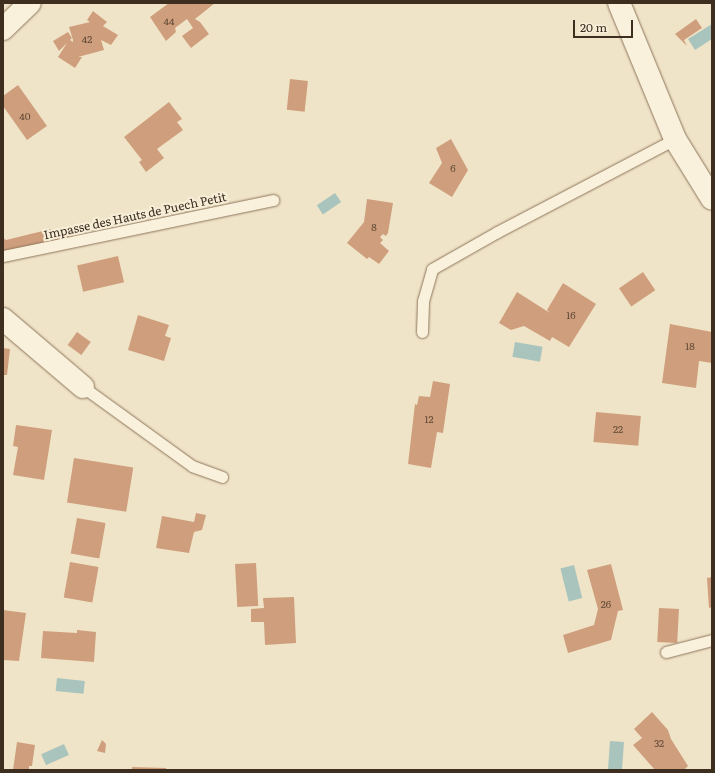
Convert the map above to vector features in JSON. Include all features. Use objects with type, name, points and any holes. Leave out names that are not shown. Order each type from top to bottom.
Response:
[{"type":"street","points":[[3,29],[30,3]]},
{"type":"street","points":[[619,3],[675,139],[712,199]]},
{"type":"street","points":[[3,319],[83,387]]},
{"type":"lane","points":[[422,332],[423,300],[432,269],[497,232],[675,139]]},
{"type":"lane","name":"Impasse des Hauts de Puech Petit","points":[[3,256],[273,200]]},
{"type":"lane","points":[[83,387],[192,466],[222,476]]},
{"type":"lane","points":[[666,652],[712,640]]},
{"type":"water","points":[[712,24],[712,39],[695,50],[688,39]]},
{"type":"water","points":[[335,193],[341,202],[323,214],[317,205]]},
{"type":"water","points":[[515,342],[543,347],[540,362],[512,357]]},
{"type":"water","points":[[574,565],[582,598],[569,601],[560,568]]},
{"type":"water","points":[[57,678],[85,681],[83,694],[56,691]]},
{"type":"water","points":[[610,741],[624,742],[622,770],[608,770]]},
{"type":"water","points":[[64,744],[69,755],[46,765],[41,754]]},
{"type":"building","points":[[169,3],[215,3],[195,19],[200,22],[209,34],[191,48],[182,36],[193,28],[187,19],[175,28],[176,32],[166,41],[150,17]]},
{"type":"building","points":[[93,11],[107,22],[103,26],[118,35],[111,45],[101,40],[104,50],[78,57],[82,57],[75,68],[58,57],[67,43],[59,51],[53,41],[68,32],[72,38],[70,40],[73,42],[73,40],[69,27],[90,22],[87,20]]},
{"type":"building","points":[[696,19],[702,28],[684,40],[687,46],[675,34]]},
{"type":"building","points":[[290,79],[308,81],[305,112],[287,110]]},
{"type":"building","points":[[18,85],[47,126],[27,140],[3,106],[3,96]]},
{"type":"building","points":[[169,102],[182,119],[177,122],[183,130],[157,149],[164,158],[146,172],[139,162],[142,160],[124,137]]},
{"type":"building","points":[[451,139],[468,170],[452,197],[429,183],[442,163],[436,148]]},
{"type":"building","points":[[367,199],[393,203],[388,233],[386,236],[383,234],[380,237],[383,240],[380,243],[389,251],[379,264],[369,257],[367,259],[347,243],[364,222]]},
{"type":"building","points":[[51,229],[52,232],[75,230],[75,236],[3,253],[3,238],[6,240]]},
{"type":"building","points":[[118,256],[124,282],[83,292],[77,265]]},
{"type":"building","points":[[643,272],[655,290],[631,306],[619,288]]},
{"type":"building","points":[[563,283],[596,304],[569,347],[552,337],[550,341],[524,326],[511,330],[499,323],[517,292],[550,313],[547,310]]},
{"type":"building","points":[[138,315],[169,325],[165,336],[171,338],[164,361],[128,350]]},
{"type":"building","points":[[670,324],[712,332],[712,363],[699,361],[696,388],[662,383]]},
{"type":"building","points":[[77,332],[91,342],[81,355],[68,345]]},
{"type":"building","points":[[3,348],[10,349],[7,375],[3,375]]},
{"type":"building","points":[[433,381],[450,384],[443,433],[437,432],[431,468],[408,464],[415,404],[417,405],[419,396],[430,397]]},
{"type":"building","points":[[596,412],[641,416],[638,446],[593,442]]},
{"type":"building","points":[[16,425],[52,430],[44,480],[13,475],[18,447],[13,446]]},
{"type":"building","points":[[74,458],[133,467],[126,512],[67,502]]},
{"type":"building","points":[[196,513],[206,515],[202,530],[194,532],[189,553],[156,548],[162,516],[194,522]]},
{"type":"building","points":[[77,518],[106,523],[99,558],[71,553]]},
{"type":"building","points":[[70,562],[99,567],[92,602],[64,597]]},
{"type":"building","points":[[256,563],[258,606],[237,607],[235,564]]},
{"type":"building","points":[[611,564],[623,610],[618,611],[611,640],[568,653],[563,635],[594,625],[598,609],[587,570]]},
{"type":"building","points":[[712,577],[712,607],[709,608],[707,578]]},
{"type":"building","points":[[294,597],[296,643],[265,645],[264,622],[251,622],[251,609],[264,608],[263,598]]},
{"type":"building","points":[[659,608],[679,609],[677,643],[657,642]]},
{"type":"building","points":[[3,610],[26,613],[19,661],[3,660]]},
{"type":"building","points":[[77,630],[96,632],[94,662],[41,658],[43,631],[77,633]]},
{"type":"building","points":[[652,712],[668,730],[671,739],[688,766],[684,770],[655,770],[633,745],[642,738],[634,729]]},
{"type":"building","points":[[102,740],[106,744],[105,753],[97,751]]},
{"type":"building","points":[[17,742],[35,745],[32,766],[29,766],[29,770],[13,770]]},
{"type":"building","points":[[132,767],[166,768],[166,770],[132,770]]}]
